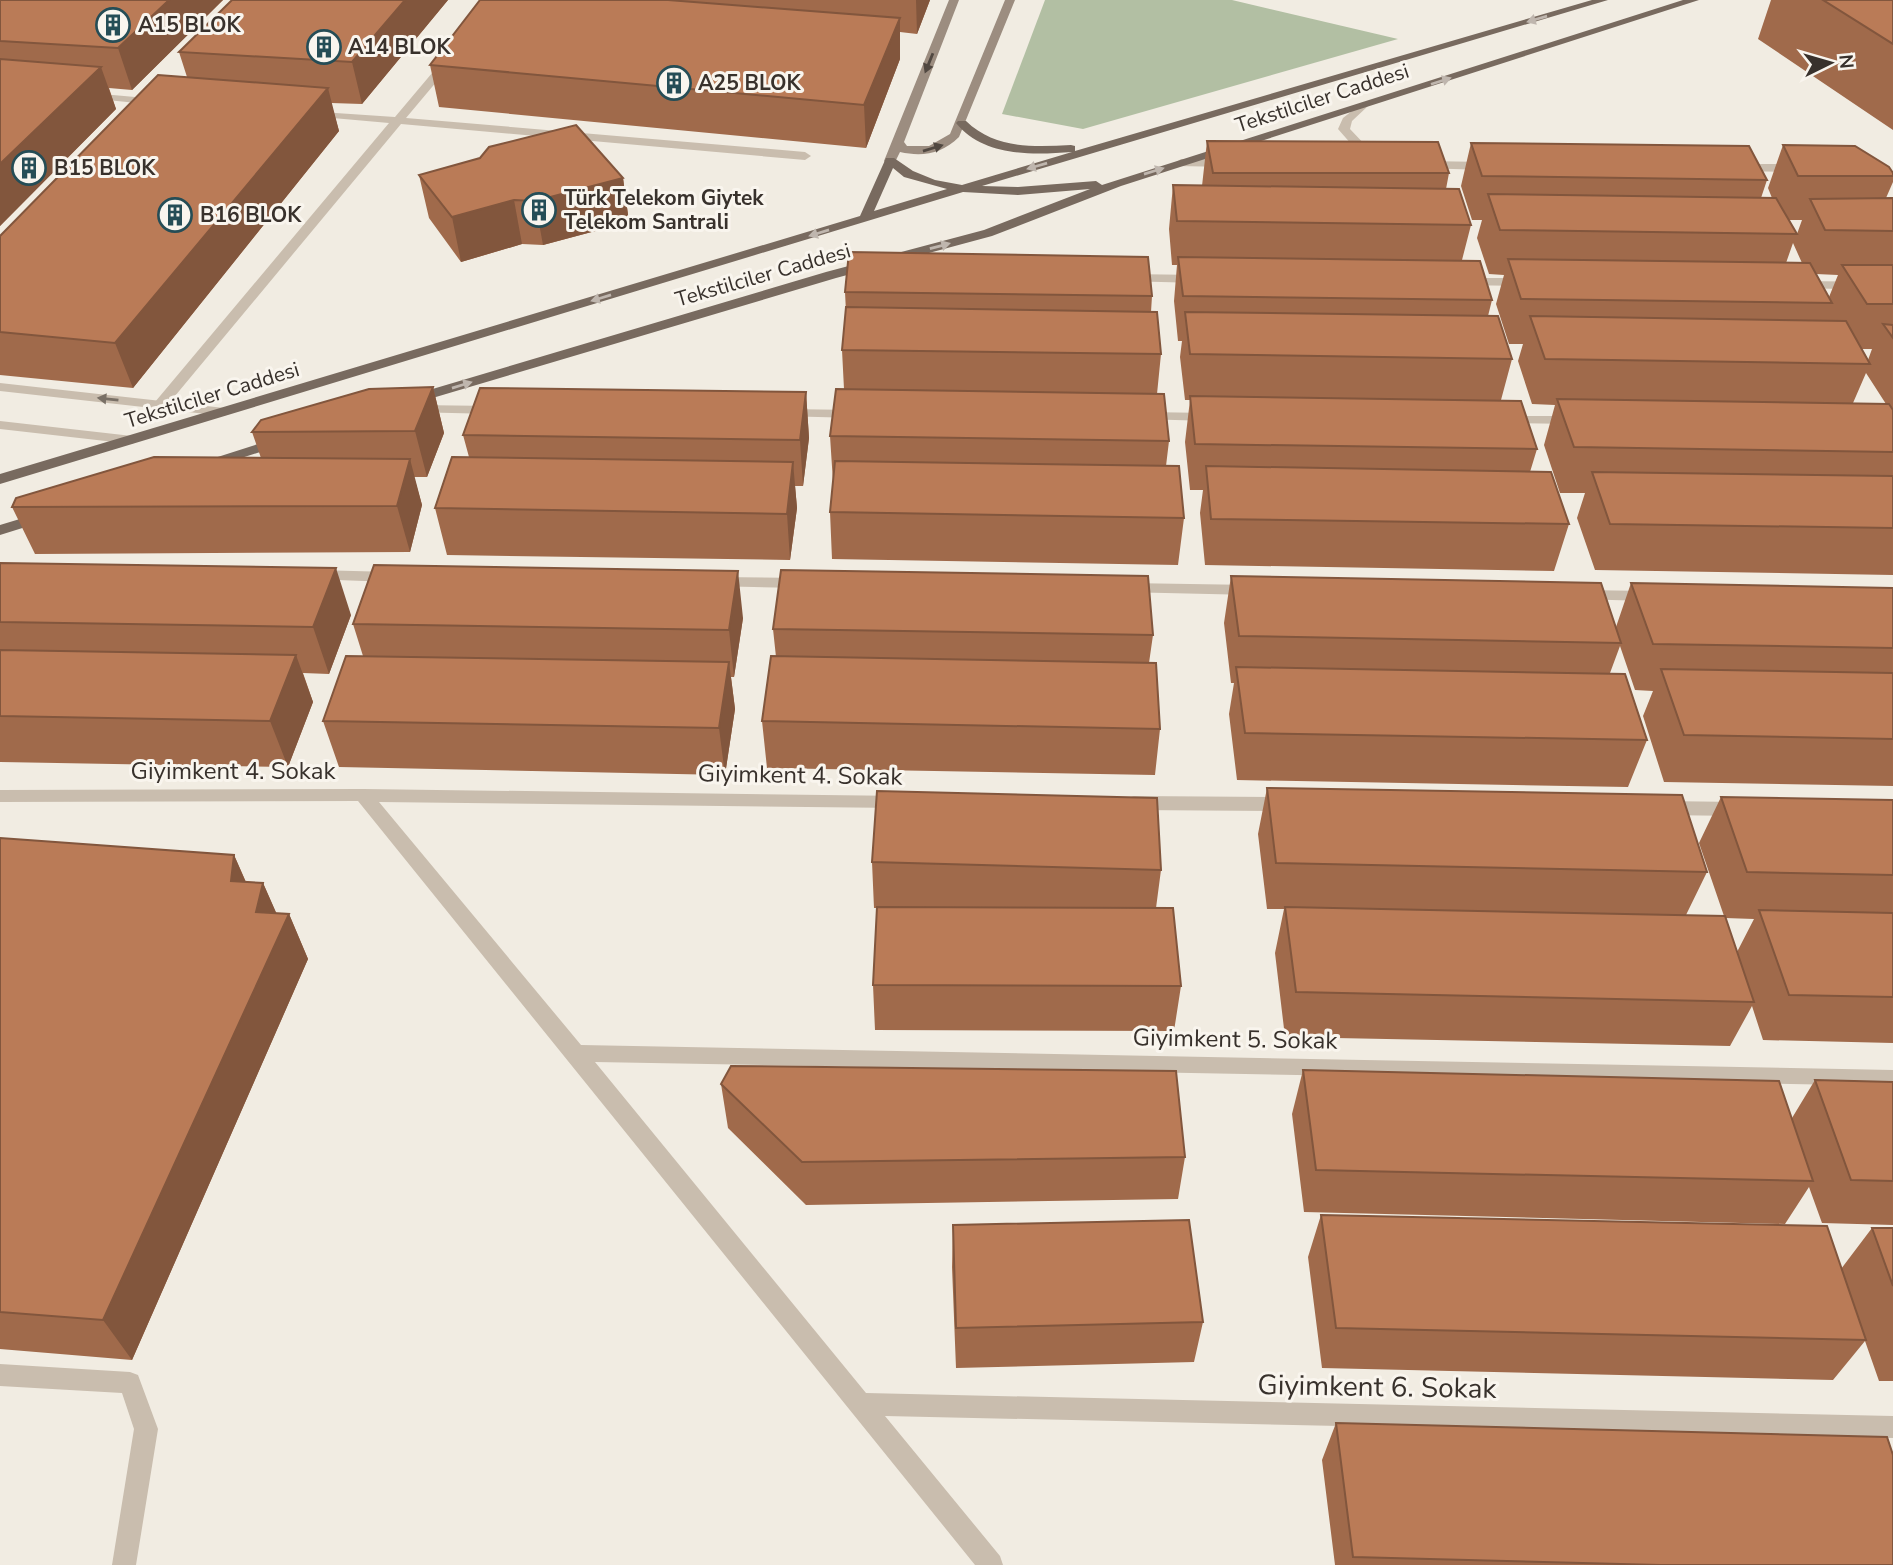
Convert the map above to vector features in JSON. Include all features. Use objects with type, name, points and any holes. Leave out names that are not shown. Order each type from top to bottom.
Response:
[{"type":"main road","points":[[864,220],[954,0]]},
{"type":"main road","points":[[898,142],[908,150],[933,149],[948,142],[962,122],[1010,0]]},
{"type":"main road","name":"Tekstilciler Caddesi","points":[[0,479],[1099,148],[1603,0]]},
{"type":"main road","name":"Tekstilciler Caddesi","points":[[394,407],[831,275],[988,233],[1117,183],[1694,0]]},
{"type":"main road","points":[[962,122],[971,134],[998,145],[1040,150],[1099,148]]},
{"type":"main road","points":[[890,161],[913,177],[966,188],[1058,188],[1117,183]]},
{"type":"main road","points":[[197,468],[289,438]]},
{"type":"main road","points":[[0,530],[52,514]]},
{"type":"street","points":[[160,405],[454,54]]},
{"type":"street","points":[[81,95],[175,103]]},
{"type":"street","points":[[1362,106],[1347,120],[1344,130],[1379,162]]},
{"type":"street","points":[[295,111],[805,156]]},
{"type":"street","points":[[1181,163],[1248,164]]},
{"type":"street","points":[[1413,164],[1503,166]]},
{"type":"street","points":[[1723,168],[1819,169]]},
{"type":"street","points":[[831,275],[887,275]]},
{"type":"street","points":[[1110,278],[1208,279]]},
{"type":"street","points":[[1446,281],[1544,282]]},
{"type":"street","points":[[1781,285],[1893,286]]},
{"type":"street","points":[[0,387],[224,412]]},
{"type":"street","points":[[394,407],[506,410]]},
{"type":"street","points":[[769,413],[866,414]]},
{"type":"street","points":[[1130,416],[1227,417]]},
{"type":"street","points":[[1491,420],[1588,421]]},
{"type":"street","points":[[0,425],[132,440]]},
{"type":"street","points":[[292,575],[404,577]]},
{"type":"street","points":[[696,581],[821,583]]},
{"type":"street","points":[[1114,588],[1267,590]]},
{"type":"street","points":[[1559,595],[1670,596]]},
{"type":"street","points":[[363,795],[576,1052],[991,1565]]},
{"type":"street","name":"Giyimkent 4. Sokak","points":[[0,796],[363,795],[919,801]]},
{"type":"street","points":[[1114,803],[1309,805]]},
{"type":"street","points":[[1643,808],[1754,809]]},
{"type":"street","name":"Giyimkent 5. Sokak","points":[[576,1052],[1893,1078]]},
{"type":"street","points":[[0,1375],[130,1383],[146,1429],[124,1565]]},
{"type":"street","name":"Giyimkent 6. Sokak","points":[[860,1404],[1893,1427]]},
{"type":"green space","points":[[1045,0],[1232,0],[1398,39],[1083,129],[1002,114]]},
{"type":"building","points":[[0,0],[169,0],[118,48],[0,41]]},
{"type":"building","points":[[232,0],[405,0],[352,62],[179,52]]},
{"type":"building","points":[[480,0],[668,0],[900,18],[864,105],[430,65]]},
{"type":"building","points":[[1823,0],[1893,0],[1893,44]]},
{"type":"building","points":[[0,59],[101,67],[0,164]]},
{"type":"building","name":"B16 BLOK","points":[[158,75],[328,88],[115,343],[0,332],[0,236]]},
{"type":"building","points":[[576,125],[623,178],[535,201],[514,200],[452,217],[419,175],[480,158],[489,147]]},
{"type":"building","points":[[1207,141],[1438,142],[1449,173],[1213,173]]},
{"type":"building","points":[[1471,143],[1749,146],[1767,180],[1482,176]]},
{"type":"building","points":[[1783,145],[1855,146],[1889,167],[1893,176],[1798,176]]},
{"type":"building","points":[[1173,185],[1459,189],[1471,225],[1177,221]]},
{"type":"building","points":[[1488,194],[1776,198],[1797,234],[1500,230]]},
{"type":"building","points":[[1893,198],[1893,231],[1825,230],[1810,199]]},
{"type":"building","points":[[849,252],[1148,257],[1152,296],[845,292]]},
{"type":"building","points":[[1178,257],[1480,261],[1492,300],[1183,296]]},
{"type":"building","points":[[1508,259],[1810,263],[1832,303],[1521,299]]},
{"type":"building","points":[[1842,265],[1893,265],[1893,304],[1867,304]]},
{"type":"building","points":[[846,307],[1157,312],[1161,354],[842,350]]},
{"type":"building","points":[[1185,312],[1498,316],[1512,359],[1190,354]]},
{"type":"building","points":[[1530,316],[1846,321],[1870,364],[1545,359]]},
{"type":"building","points":[[1883,324],[1893,325],[1893,338]]},
{"type":"building","points":[[433,387],[415,431],[252,432],[261,420],[369,389]]},
{"type":"building","points":[[480,388],[806,392],[800,440],[463,435]]},
{"type":"building","points":[[836,389],[1164,394],[1169,441],[830,436]]},
{"type":"building","points":[[1190,396],[1521,401],[1537,449],[1195,444]]},
{"type":"building","points":[[1557,399],[1889,404],[1893,410],[1893,452],[1574,447]]},
{"type":"building","points":[[154,457],[410,459],[397,506],[12,507],[16,498]]},
{"type":"building","points":[[452,457],[793,462],[787,514],[435,508]]},
{"type":"building","points":[[835,461],[1179,466],[1184,518],[830,512]]},
{"type":"building","points":[[1206,466],[1551,472],[1569,524],[1211,519]]},
{"type":"building","points":[[1592,472],[1893,476],[1893,528],[1610,524]]},
{"type":"building","points":[[0,563],[336,568],[313,627],[0,622]]},
{"type":"building","points":[[374,565],[738,571],[729,630],[353,624]]},
{"type":"building","points":[[781,570],[1148,576],[1153,635],[773,629]]},
{"type":"building","points":[[1231,576],[1601,583],[1621,643],[1239,636]]},
{"type":"building","points":[[1631,583],[1893,588],[1893,648],[1653,644]]},
{"type":"building","points":[[0,650],[296,655],[270,721],[0,716]]},
{"type":"building","points":[[346,656],[729,662],[719,728],[323,721]]},
{"type":"building","points":[[771,656],[1156,663],[1160,729],[762,721]]},
{"type":"building","points":[[1236,667],[1625,674],[1647,740],[1245,733]]},
{"type":"building","points":[[1661,669],[1893,673],[1893,739],[1684,735]]},
{"type":"building","points":[[1267,788],[1682,795],[1707,872],[1276,863]]},
{"type":"building","points":[[877,791],[1157,798],[1161,870],[872,862]]},
{"type":"building","points":[[1721,797],[1893,800],[1893,875],[1747,872]]},
{"type":"building","points":[[0,838],[234,855],[231,881],[263,883],[256,912],[289,914],[103,1320],[0,1312]]},
{"type":"building","points":[[877,907],[1173,908],[1181,986],[873,985]]},
{"type":"building","points":[[1285,907],[1725,916],[1754,1002],[1296,992]]},
{"type":"building","points":[[1759,910],[1893,913],[1893,997],[1789,995]]},
{"type":"building","points":[[731,1066],[1176,1071],[1185,1157],[802,1162],[721,1084]]},
{"type":"building","points":[[1303,1070],[1779,1081],[1813,1181],[1316,1170]]},
{"type":"building","points":[[1815,1080],[1893,1082],[1893,1181],[1851,1180]]},
{"type":"building","points":[[1321,1215],[1827,1226],[1866,1340],[1336,1328]]},
{"type":"building","points":[[1189,1220],[1203,1322],[956,1328],[953,1225]]},
{"type":"building","points":[[1872,1228],[1893,1228],[1893,1286]]},
{"type":"building","points":[[1336,1423],[1887,1437],[1893,1455],[1893,1565],[1660,1565],[1353,1557]]},
{"type":"place","name":"A15 BLOK","points":[[113,25]]},
{"type":"place","name":"A14 BLOK","points":[[324,47]]},
{"type":"place","name":"A25 BLOK","points":[[674,83]]},
{"type":"place","name":"B15 BLOK","points":[[29,168]]},
{"type":"place","name":"Türk Telekom Giytek Telekom Santrali","points":[[539,210]]},
{"type":"place","name":"B16 BLOK","points":[[175,215]]}]
